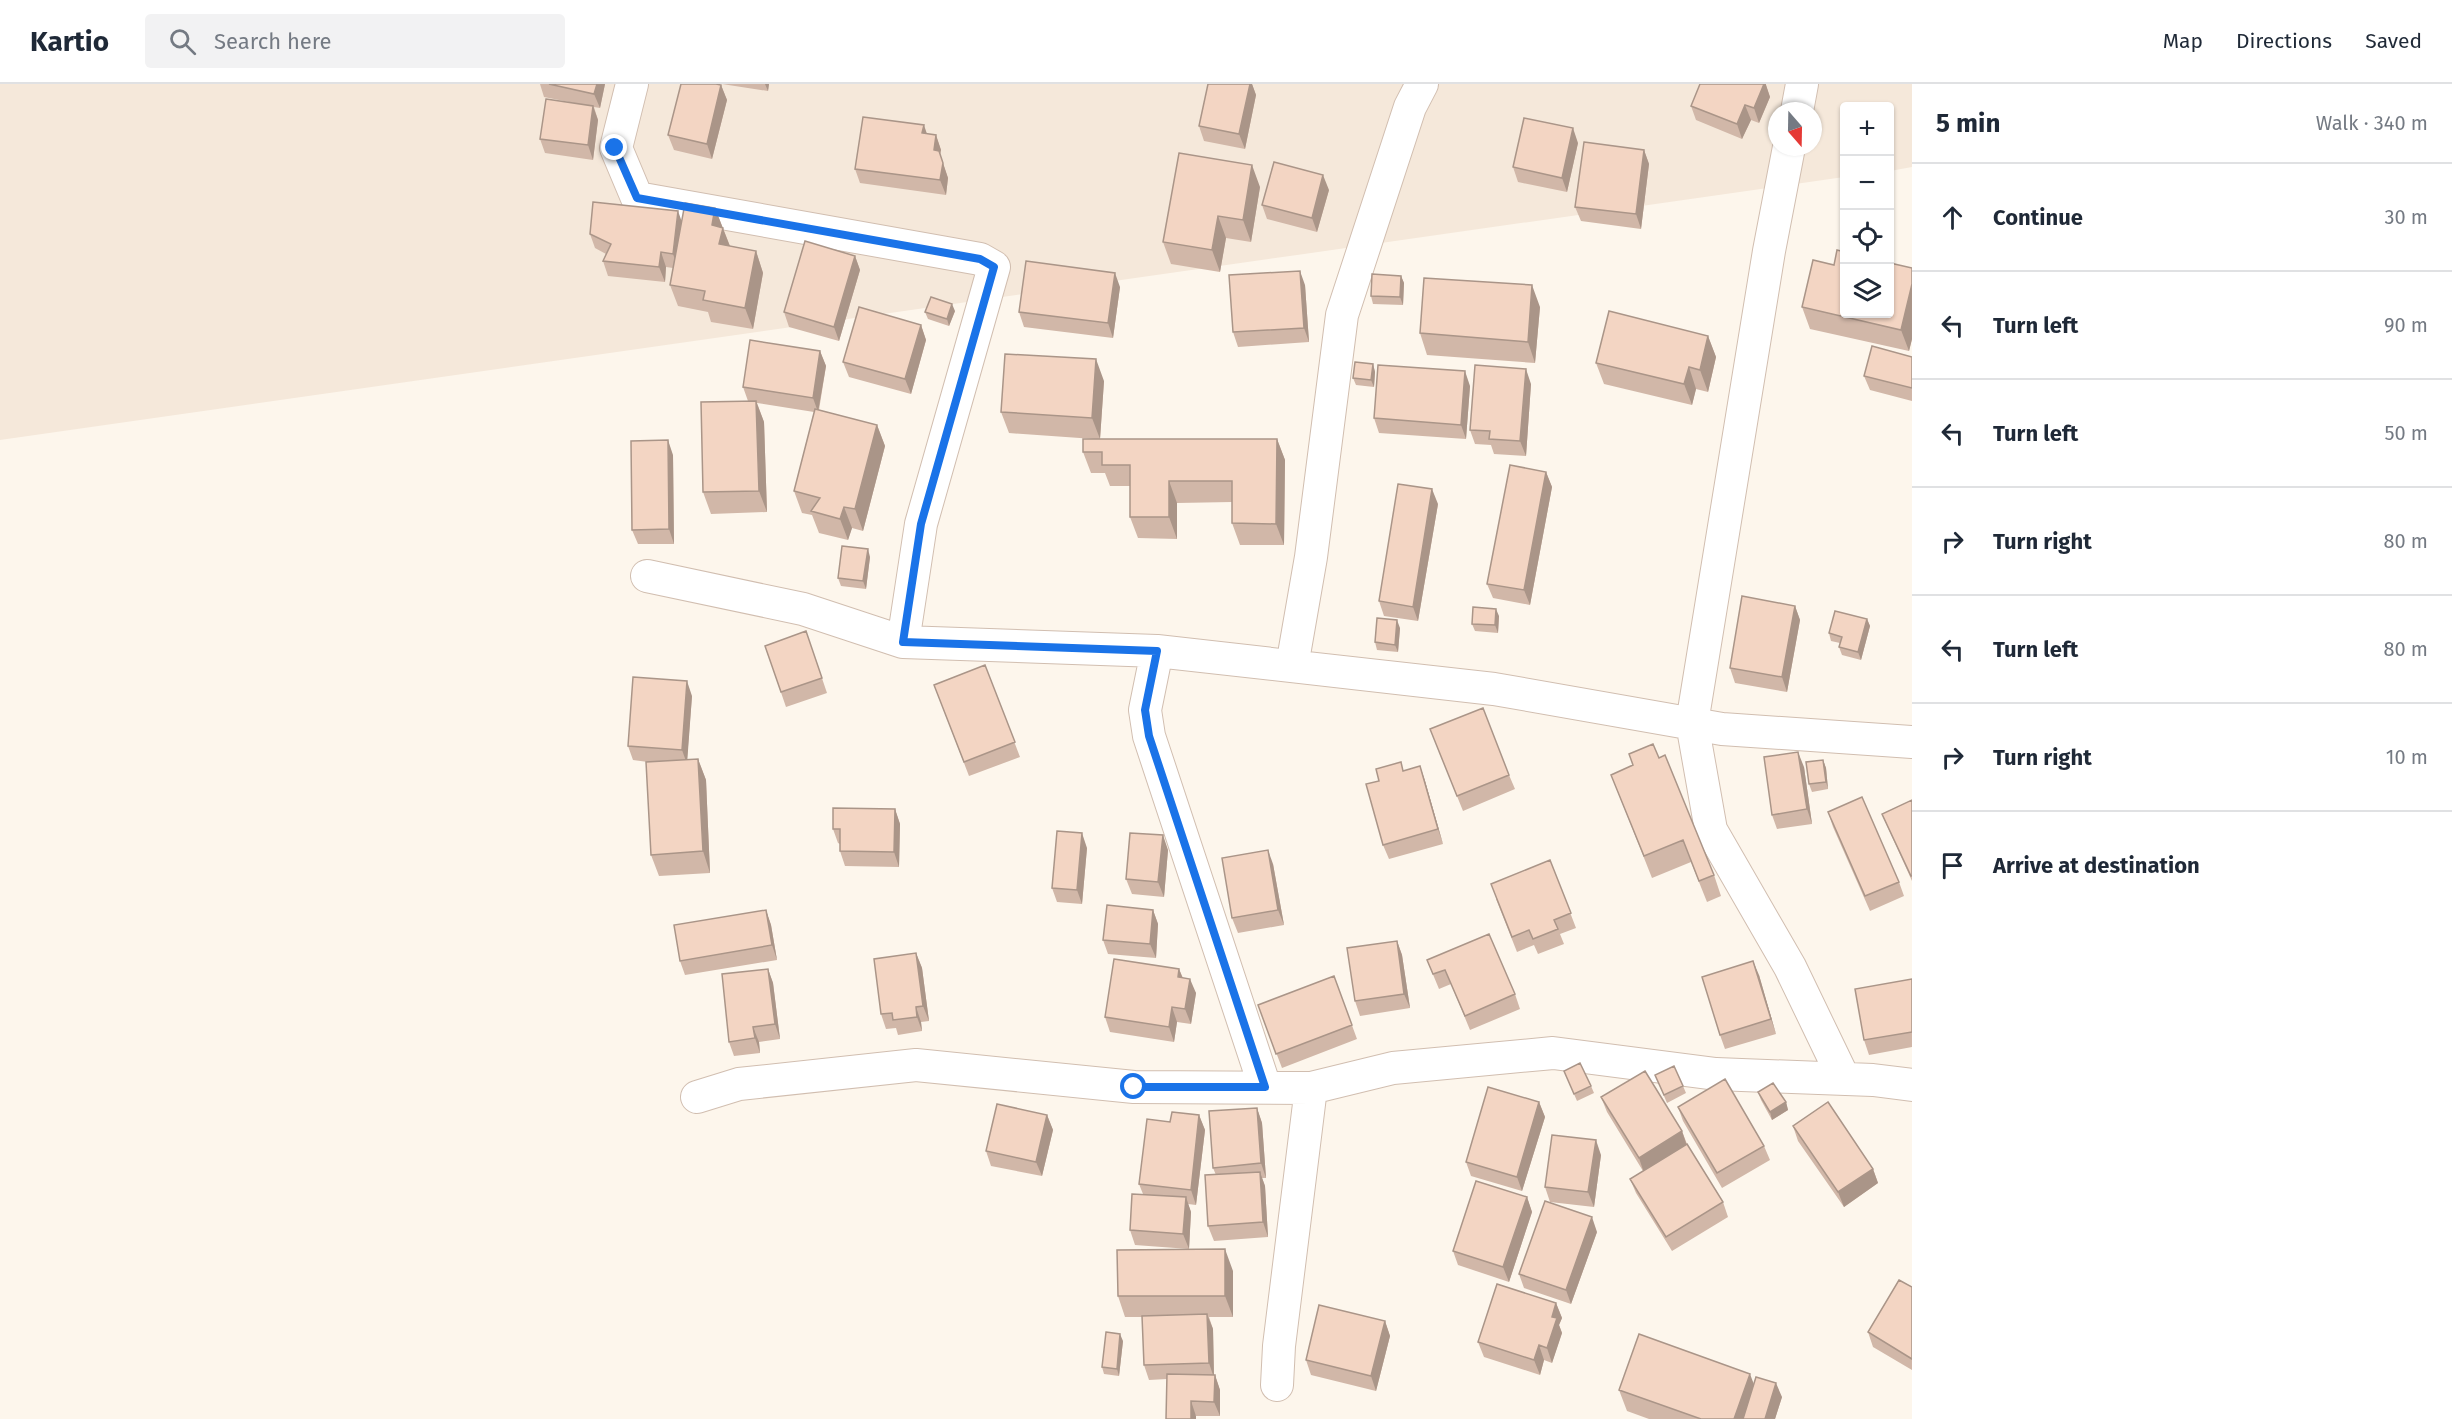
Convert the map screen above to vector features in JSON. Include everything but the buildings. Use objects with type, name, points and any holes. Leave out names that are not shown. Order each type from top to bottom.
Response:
[{"type":"street","points":[[632,84],[615,148],[637,198],[980,259],[994,267],[921,524],[903,642]]},
{"type":"street","points":[[1292,666],[1311,557],[1342,315],[1410,107],[1422,84]]},
{"type":"street","points":[[1799,102],[1802,84]]},
{"type":"street","points":[[1788,156],[1769,250],[1692,723],[1711,830],[1790,968],[1844,1079]]},
{"type":"street","points":[[647,576],[802,609],[903,642],[1157,651],[1494,689],[1722,729],[1912,742]]},
{"type":"street","points":[[1157,651],[1145,710],[1149,736],[1265,1087]]},
{"type":"street","points":[[697,1097],[739,1084],[916,1065],[1134,1087],[1311,1088],[1393,1068],[1552,1053],[1716,1074],[1844,1079],[1912,1085]]},
{"type":"street","points":[[1277,1385],[1279,1346],[1311,1088]]},
{"type":"shaded area","points":[[0,84],[1912,84],[1912,167],[1894,170],[1894,102],[1840,102],[1840,178],[0,440]]},
{"type":"route","points":[[615,148],[637,198],[980,259],[994,267],[921,524],[903,642],[1157,651],[1145,710],[1149,736],[1265,1087],[1134,1087]]}]
